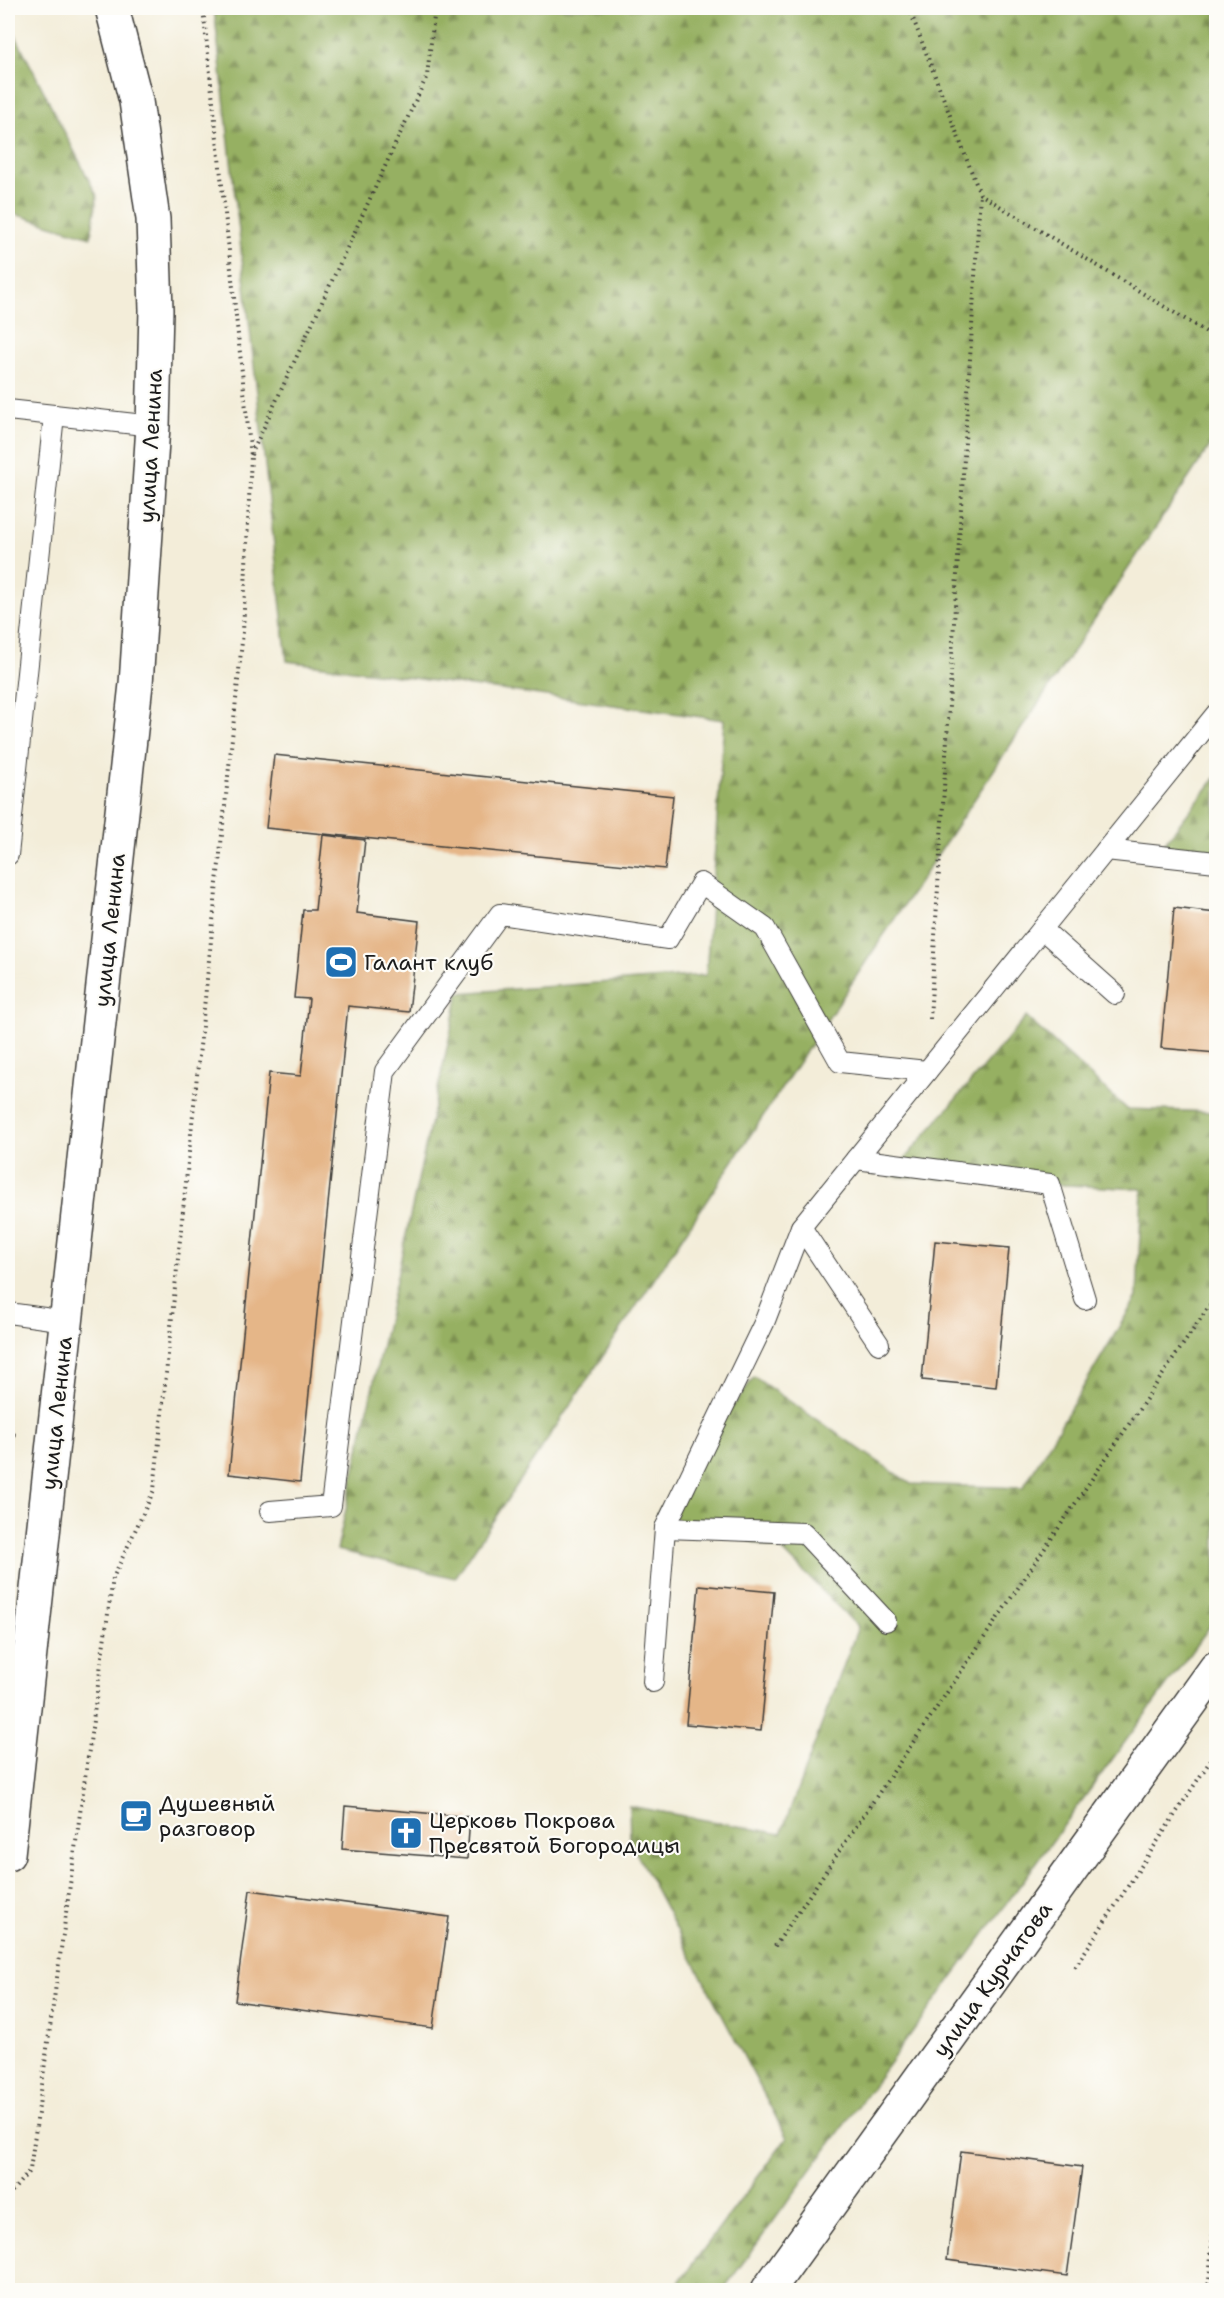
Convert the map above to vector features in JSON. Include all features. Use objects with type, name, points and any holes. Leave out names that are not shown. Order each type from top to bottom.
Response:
[{"type":"main road","name":"улица Ленина","points":[[8,1854],[13,1754],[66,1321],[136,684],[153,426],[156,310],[153,219],[136,101],[112,8]]},
{"type":"main road","name":"улица Курчатова","points":[[768,2290],[1216,1668]]},
{"type":"lane","points":[[8,410],[153,426]]},
{"type":"lane","points":[[8,855],[54,415]]},
{"type":"lane","points":[[653,1682],[665,1528],[764,1323],[801,1227],[1216,714]]},
{"type":"lane","points":[[1106,850],[1216,862]]},
{"type":"lane","points":[[270,1511],[332,1506],[385,1071],[500,914],[668,939],[700,883],[765,928],[840,1062],[927,1071]]},
{"type":"lane","points":[[1042,929],[1115,994]]},
{"type":"lane","points":[[856,1159],[1050,1184],[1085,1299]]},
{"type":"lane","points":[[801,1227],[879,1344]]},
{"type":"lane","points":[[8,1313],[66,1321]]},
{"type":"lane","points":[[665,1528],[804,1533],[886,1621]]},
{"type":"path","points":[[8,2196],[30,2170],[113,1578],[154,1490],[243,632],[251,456],[203,8]]},
{"type":"path","points":[[251,456],[427,76],[435,8]]},
{"type":"path","points":[[909,8],[980,194],[927,1071]]},
{"type":"path","points":[[980,194],[1216,338]]},
{"type":"path","points":[[775,1946],[1216,1296]]},
{"type":"path","points":[[1075,1967],[1216,1752]]},
{"type":"path","points":[[1208,2290],[1216,2199]]},
{"type":"green space","points":[[214,8],[1216,8],[1216,437],[455,1578],[337,1550],[459,993],[706,975],[724,720],[287,661]]},
{"type":"green space","points":[[8,21],[97,196],[91,237],[8,212]]},
{"type":"green space","points":[[1216,777],[1216,862],[1160,849]]},
{"type":"green space","points":[[1026,1017],[1127,1109],[1216,1112],[1216,1618],[723,2290],[673,2290],[787,2138],[630,1841],[629,1806],[781,1834],[858,1627],[783,1551],[657,1513],[754,1377],[911,1484],[1023,1488],[1137,1297],[1142,1189],[890,1176]]},
{"type":"building","points":[[274,755],[673,796],[665,869],[266,828]]},
{"type":"building","points":[[323,835],[365,840],[357,913],[419,921],[409,1012],[348,1006],[300,1482],[229,1474],[269,1073],[301,1076],[309,999],[294,998],[303,910],[315,910]]},
{"type":"building","points":[[1174,908],[1216,913],[1216,1053],[1161,1048]]},
{"type":"building","points":[[935,1241],[1009,1248],[996,1387],[922,1380]]},
{"type":"building","points":[[699,1585],[774,1592],[761,1731],[686,1724]]},
{"type":"building","name":"Церковь Покрова Пресвятой Богородицы","points":[[345,1806],[470,1817],[467,1859],[342,1849]]},
{"type":"building","points":[[250,1890],[449,1917],[433,2028],[235,2001]]},
{"type":"building","points":[[961,2151],[1082,2167],[1067,2276],[947,2260]]},
{"type":"place","name":"Галант клуб","points":[[341,962]]},
{"type":"place","name":"Душевный разговор","points":[[136,1816]]},
{"type":"place","name":"Церковь Покрова Пресвятой Богородицы","points":[[406,1833]]}]
